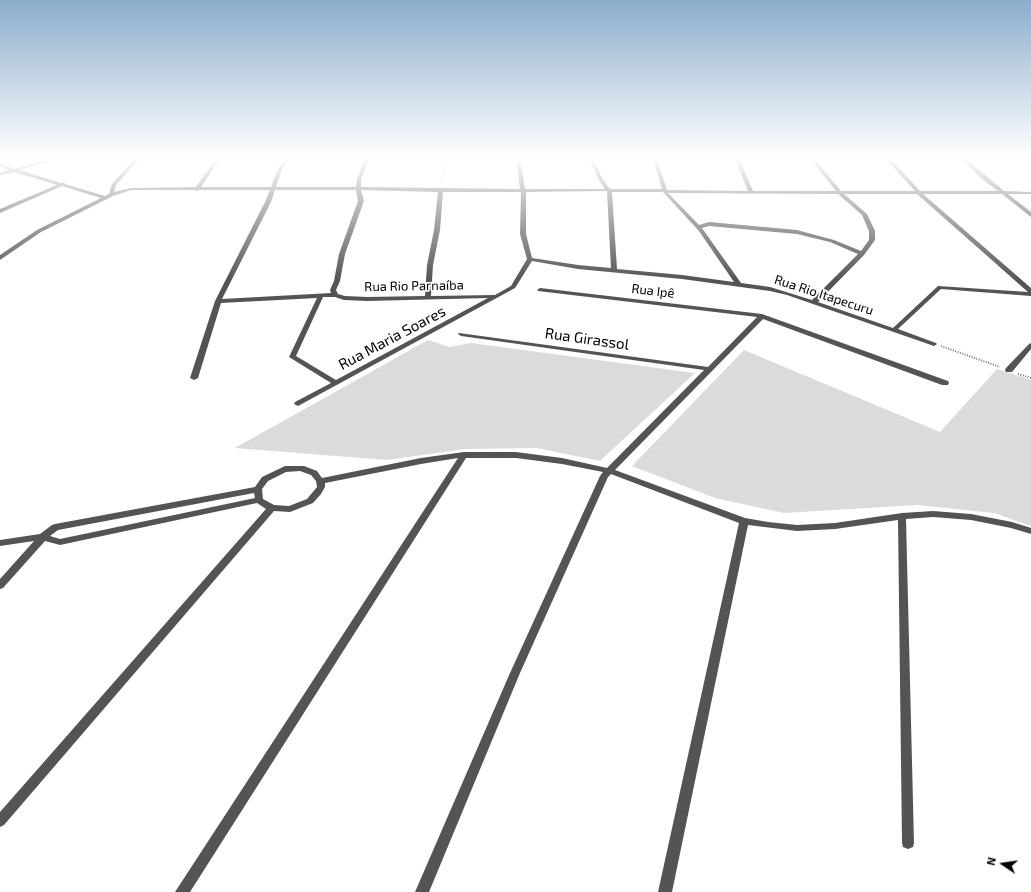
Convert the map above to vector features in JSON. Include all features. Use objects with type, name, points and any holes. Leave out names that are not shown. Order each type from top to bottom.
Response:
[{"type":"street","points":[[0,211],[31,198]]},
{"type":"street","points":[[0,258],[39,231],[105,198]]},
{"type":"street","points":[[194,378],[218,301],[269,198]]},
{"type":"street","points":[[334,292],[340,271],[342,254],[361,201],[360,198]]},
{"type":"street","points":[[428,298],[430,265],[437,230],[440,198]]},
{"type":"street","points":[[523,198],[523,234],[530,259]]},
{"type":"street","points":[[609,198],[614,270]]},
{"type":"street","points":[[669,198],[698,227],[739,285]]},
{"type":"street","points":[[813,303],[862,254],[872,240],[870,226],[864,214],[845,198]]},
{"type":"street","points":[[924,198],[1031,293]]},
{"type":"street","points":[[1008,198],[1031,215]]},
{"type":"street","points":[[698,227],[709,224],[797,232],[832,241],[862,254]]},
{"type":"street","name":"Rua Rio Itapecuru","points":[[530,259],[778,291],[934,344]]},
{"type":"street","name":"Rua Maria Soares","points":[[298,404],[499,295],[513,286],[530,259]]},
{"type":"street","points":[[894,330],[940,287],[1031,293]]},
{"type":"street","name":"Rua Ipê","points":[[540,290],[762,316],[945,383]]},
{"type":"street","name":"Rua Rio Parnaíba","points":[[218,301],[321,296],[334,292],[350,299],[486,297],[499,295]]},
{"type":"street","points":[[321,296],[292,357],[336,383]]},
{"type":"street","points":[[422,892],[518,666],[604,476],[762,316]]},
{"type":"street","name":"Rua Girassol","points":[[460,334],[710,369]]},
{"type":"street","points":[[1009,370],[1031,345]]},
{"type":"street","points":[[182,892],[464,455]]},
{"type":"street","points":[[320,481],[421,461],[464,455],[516,455],[562,461],[610,471],[744,521],[797,528],[835,526],[902,516],[932,514],[971,517],[1012,525],[1031,531]]},
{"type":"street","points":[[289,469],[308,470],[314,473],[320,481],[321,487],[310,501],[290,509],[272,508],[259,500],[258,489],[260,484],[271,475],[289,469]]},
{"type":"street","points":[[0,585],[43,537],[55,528],[258,489]]},
{"type":"street","points":[[0,543],[43,537],[60,542],[259,500]]},
{"type":"street","points":[[0,821],[272,508]]},
{"type":"street","points":[[902,516],[908,843]]},
{"type":"street","points":[[665,892],[744,521]]},
{"type":"path","points":[[934,344],[1031,378]]},
{"type":"shaded area","points":[[428,340],[450,347],[471,343],[695,373],[600,461],[537,448],[465,449],[387,460],[235,448]]},
{"type":"shaded area","points":[[744,350],[940,432],[997,369],[1031,380],[1031,526],[994,513],[917,505],[784,513],[715,498],[632,466]]}]
